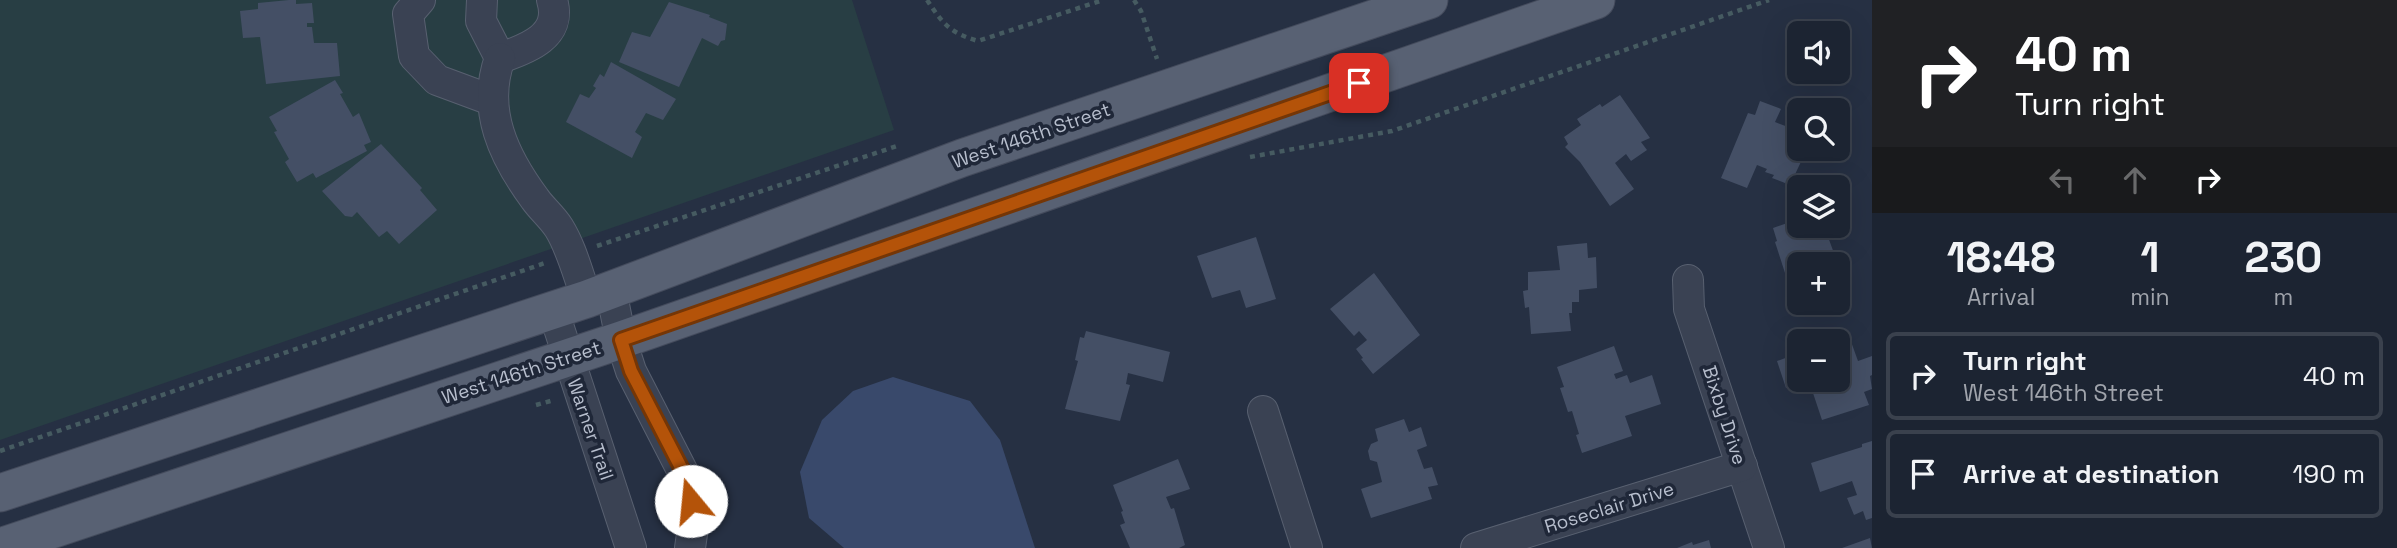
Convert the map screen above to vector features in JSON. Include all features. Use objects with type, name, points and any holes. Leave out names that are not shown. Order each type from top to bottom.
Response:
[{"type":"main road","name":"West 146th Street","points":[[0,494],[553,310],[962,158],[1429,0]]},
{"type":"main road","name":"West 146th Street","points":[[0,547],[621,340],[1596,0]]},
{"type":"street","points":[[420,0],[408,14],[414,56],[437,80],[492,100]]},
{"type":"street","points":[[482,0],[481,21],[500,58],[494,76],[492,100],[495,125],[507,152],[534,198],[559,228],[599,294],[621,340],[631,371],[688,481],[694,520],[690,548]]},
{"type":"street","points":[[500,58],[541,41],[554,19],[552,0]]},
{"type":"street","name":"Bixby Drive","points":[[1688,280],[1689,309],[1769,548]]},
{"type":"street","name":"Warner Trail","points":[[553,310],[566,357],[631,548]]},
{"type":"street","points":[[1263,411],[1307,548]]},
{"type":"street","name":"Roseclair Drive","points":[[1476,548],[1742,466]]},
{"type":"path","points":[[927,0],[944,25],[958,36],[978,41],[1103,0]]},
{"type":"path","points":[[1134,0],[1141,11],[1157,59]]},
{"type":"path","points":[[1243,158],[1392,131],[1769,0]]},
{"type":"path","points":[[0,451],[535,267]]},
{"type":"green space","points":[[0,0],[852,0],[894,130],[0,440]]},
{"type":"water","points":[[893,377],[970,401],[1000,440],[1035,548],[844,548],[809,518],[800,472],[822,420],[853,391]]},
{"type":"building","points":[[296,0],[296,4],[312,3],[314,23],[307,23],[307,27],[312,27],[314,43],[337,43],[340,76],[266,84],[260,37],[243,38],[240,11],[258,9],[258,3]]},
{"type":"building","points":[[669,2],[710,15],[709,17],[727,24],[725,40],[718,46],[702,38],[679,87],[619,62],[632,32],[650,37]]},
{"type":"building","points":[[611,62],[676,99],[663,120],[646,113],[635,132],[642,137],[632,158],[566,122],[580,94],[589,98],[596,88],[593,86],[600,74],[604,77]]},
{"type":"building","points":[[335,80],[353,117],[359,113],[371,142],[364,145],[367,151],[316,178],[313,173],[297,182],[285,162],[289,159],[269,117]]},
{"type":"building","points":[[1620,95],[1650,138],[1641,142],[1647,150],[1631,161],[1626,154],[1615,163],[1634,189],[1610,206],[1580,162],[1565,147],[1568,144],[1564,137],[1581,125],[1577,119]]},
{"type":"building","points":[[1760,101],[1781,109],[1775,122],[1787,126],[1787,161],[1801,161],[1795,175],[1787,175],[1787,184],[1772,178],[1774,175],[1757,165],[1747,188],[1721,178],[1748,113],[1755,115]]},
{"type":"building","points":[[381,144],[422,188],[420,190],[437,210],[399,244],[387,231],[379,237],[357,212],[352,217],[345,216],[322,191]]},
{"type":"building","points":[[1787,223],[1787,238],[1828,238],[1834,252],[1787,252],[1785,273],[1773,228]]},
{"type":"building","points":[[1256,237],[1276,299],[1246,308],[1240,290],[1212,298],[1197,256]]},
{"type":"building","points":[[1587,243],[1588,258],[1596,257],[1597,288],[1579,290],[1579,302],[1572,302],[1572,313],[1569,313],[1571,331],[1531,334],[1529,307],[1525,308],[1523,291],[1528,290],[1528,272],[1560,270],[1557,246]]},
{"type":"building","points":[[1374,273],[1420,335],[1373,374],[1356,349],[1367,340],[1359,331],[1354,336],[1330,309]]},
{"type":"building","points":[[1086,331],[1170,352],[1163,382],[1128,373],[1126,384],[1130,385],[1120,421],[1065,409],[1078,361],[1075,360],[1080,337],[1084,338]]},
{"type":"building","points":[[1850,339],[1858,361],[1872,356],[1872,389],[1864,392],[1869,405],[1822,420],[1813,392],[1850,392]]},
{"type":"building","points":[[1614,346],[1623,371],[1614,374],[1616,379],[1627,375],[1630,383],[1652,375],[1661,404],[1625,416],[1632,436],[1582,453],[1572,411],[1568,412],[1560,388],[1564,387],[1557,367]]},
{"type":"building","points":[[1787,357],[1787,388],[1786,388],[1777,361]]},
{"type":"building","points":[[1404,419],[1409,432],[1421,427],[1427,446],[1417,450],[1424,469],[1432,467],[1438,485],[1428,487],[1432,499],[1371,518],[1361,489],[1382,482],[1377,462],[1370,460],[1368,451],[1371,444],[1378,441],[1375,429]]},
{"type":"building","points":[[1872,441],[1872,518],[1866,520],[1863,511],[1854,515],[1847,498],[1857,495],[1852,481],[1820,492],[1811,463],[1862,447],[1862,444]]},
{"type":"building","points":[[1178,459],[1190,489],[1166,497],[1171,509],[1174,508],[1185,545],[1179,548],[1130,548],[1120,525],[1125,523],[1121,512],[1123,511],[1113,485]]},
{"type":"building","points":[[1870,538],[1872,548],[1842,548]]},
{"type":"building","points":[[1709,540],[1711,548],[1677,548],[1692,542],[1693,545]]},
{"type":"route","points":[[691,501],[688,481],[631,371],[621,340],[1359,83]]}]
